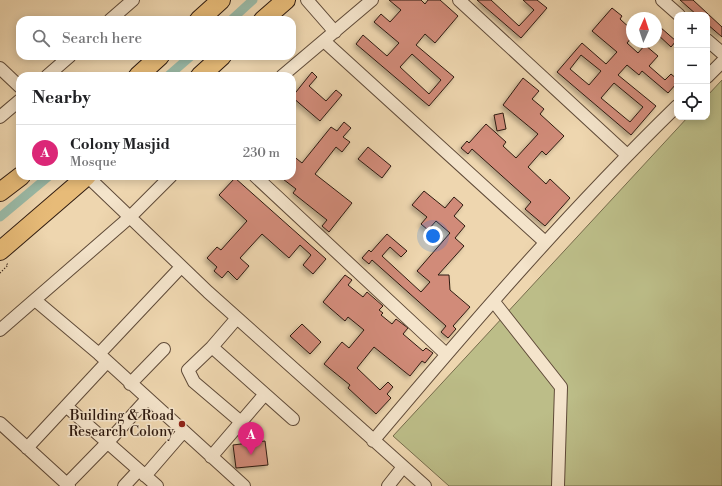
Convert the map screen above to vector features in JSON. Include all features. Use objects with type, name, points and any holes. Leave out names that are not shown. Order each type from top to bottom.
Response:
[{"type":"highway","points":[[203,16],[221,0]]},
{"type":"highway","points":[[268,16],[286,0]]},
{"type":"highway","points":[[142,72],[156,60]]},
{"type":"highway","points":[[204,72],[218,60]]},
{"type":"highway","points":[[0,192],[16,180]]},
{"type":"highway","points":[[4,258],[83,180]]},
{"type":"street","points":[[115,16],[133,0]]},
{"type":"street","points":[[307,0],[335,32]]},
{"type":"street","points":[[287,72],[372,0]]},
{"type":"street","points":[[459,0],[627,155]]},
{"type":"street","points":[[662,0],[676,12]]},
{"type":"street","points":[[324,41],[545,242]]},
{"type":"street","points":[[710,43],[722,53]]},
{"type":"street","points":[[52,72],[65,60]]},
{"type":"street","points":[[710,74],[722,62]]},
{"type":"street","points":[[0,68],[16,83]]},
{"type":"street","points":[[0,117],[16,103]]},
{"type":"street","points":[[373,441],[446,354],[494,302],[545,242],[627,155],[674,109]]},
{"type":"street","points":[[91,180],[181,267],[424,486]]},
{"type":"street","points":[[0,330],[130,217],[167,180]]},
{"type":"street","points":[[259,180],[446,354]]},
{"type":"street","points":[[27,448],[66,406],[103,358],[181,267]]},
{"type":"street","points":[[35,300],[103,358],[244,486]]},
{"type":"street","points":[[494,302],[562,387],[558,486]]},
{"type":"street","points":[[237,318],[212,347],[188,370],[194,382],[241,422]]},
{"type":"street","points":[[212,347],[293,418]]},
{"type":"street","points":[[130,384],[164,349]]},
{"type":"street","points":[[211,457],[265,394]]},
{"type":"street","points":[[0,423],[68,485],[147,399]]},
{"type":"street","points":[[66,406],[157,486]]},
{"type":"street","points":[[124,486],[142,473],[183,432]]},
{"type":"street","points":[[388,486],[403,467]]},
{"type":"path","points":[[0,273],[4,258]]},
{"type":"green space","points":[[722,80],[722,486],[449,486],[393,436],[685,120],[710,120],[710,93]]},
{"type":"building","points":[[389,0],[421,0],[425,4],[428,0],[440,0],[458,16],[435,43],[425,34],[416,45],[454,77],[429,106],[356,44],[363,35],[387,56],[399,43],[374,22],[381,14],[390,22],[401,10]],"holes":[[[412,54],[441,80],[429,94],[400,67]]]},
{"type":"building","points":[[477,0],[491,0],[519,26],[534,10],[523,0],[537,0],[547,8],[521,38]]},
{"type":"building","points":[[680,0],[693,0],[706,12],[694,12]]},
{"type":"building","points":[[612,8],[622,16],[620,19],[626,24],[626,48],[632,48],[638,53],[642,48],[649,48],[658,56],[649,66],[665,80],[671,74],[674,76],[674,86],[668,93],[642,71],[639,75],[627,65],[618,75],[656,106],[631,135],[557,72],[582,43],[606,64],[617,52],[592,31]],"holes":[[[581,55],[601,71],[589,85],[570,69]],[[614,83],[643,107],[630,122],[601,98]]]},
{"type":"building","points":[[710,16],[722,27],[722,37],[710,27]]},
{"type":"building","points":[[662,29],[674,39],[674,43],[671,47],[662,39]]},
{"type":"building","points":[[312,72],[317,77],[309,86],[326,101],[336,90],[342,95],[320,121],[296,100],[296,92]]},
{"type":"building","points":[[523,78],[539,91],[532,99],[544,109],[540,114],[564,136],[546,155],[542,151],[528,167],[546,184],[550,179],[570,198],[545,226],[525,209],[531,202],[472,149],[468,154],[461,148],[467,141],[469,143],[486,124],[506,142],[503,146],[516,158],[538,134],[503,105]]},
{"type":"building","points":[[503,113],[506,129],[497,131],[494,115]]},
{"type":"building","points":[[344,122],[351,128],[343,137],[350,142],[342,152],[336,147],[315,174],[352,203],[329,232],[322,226],[327,220],[293,193],[296,189],[284,180],[296,180],[296,158],[302,163],[331,127],[337,131]]},
{"type":"building","points":[[368,147],[391,166],[382,178],[358,159]]},
{"type":"building","points":[[233,180],[237,180],[326,259],[313,274],[303,265],[311,255],[300,245],[289,258],[262,234],[240,258],[249,266],[237,280],[228,271],[222,278],[214,271],[217,267],[207,258],[217,247],[221,250],[247,221],[219,195]]},
{"type":"building","points":[[424,191],[445,208],[454,197],[463,205],[454,216],[465,226],[455,238],[464,246],[438,275],[449,275],[450,290],[470,307],[453,326],[456,329],[448,338],[441,332],[446,326],[372,260],[369,264],[362,258],[369,250],[371,252],[387,234],[407,251],[401,257],[390,247],[382,256],[421,292],[430,282],[417,271],[450,233],[436,221],[428,230],[421,224],[427,217],[412,205]]},
{"type":"building","points":[[345,275],[352,280],[348,285],[363,297],[367,292],[383,306],[379,310],[383,313],[381,315],[392,324],[396,319],[408,328],[403,334],[423,351],[426,348],[433,353],[425,363],[422,361],[410,376],[374,347],[357,368],[380,390],[388,382],[393,387],[387,394],[391,398],[376,414],[348,388],[350,385],[324,364],[342,342],[349,348],[364,330],[348,317],[345,321],[323,302]]},
{"type":"building","points":[[302,324],[321,342],[310,354],[290,336]]},
{"type":"building","points":[[265,441],[268,465],[236,468],[233,445]]},
{"type":"waterway","points":[[235,16],[253,0]]},
{"type":"waterway","points":[[173,72],[186,60]]},
{"type":"waterway","points":[[0,217],[44,180]]},
{"type":"place","name":"Building & Road Research Colony","points":[[182,424]]},
{"type":"place","name":"Colony Masjid","points":[[251,455]]}]
